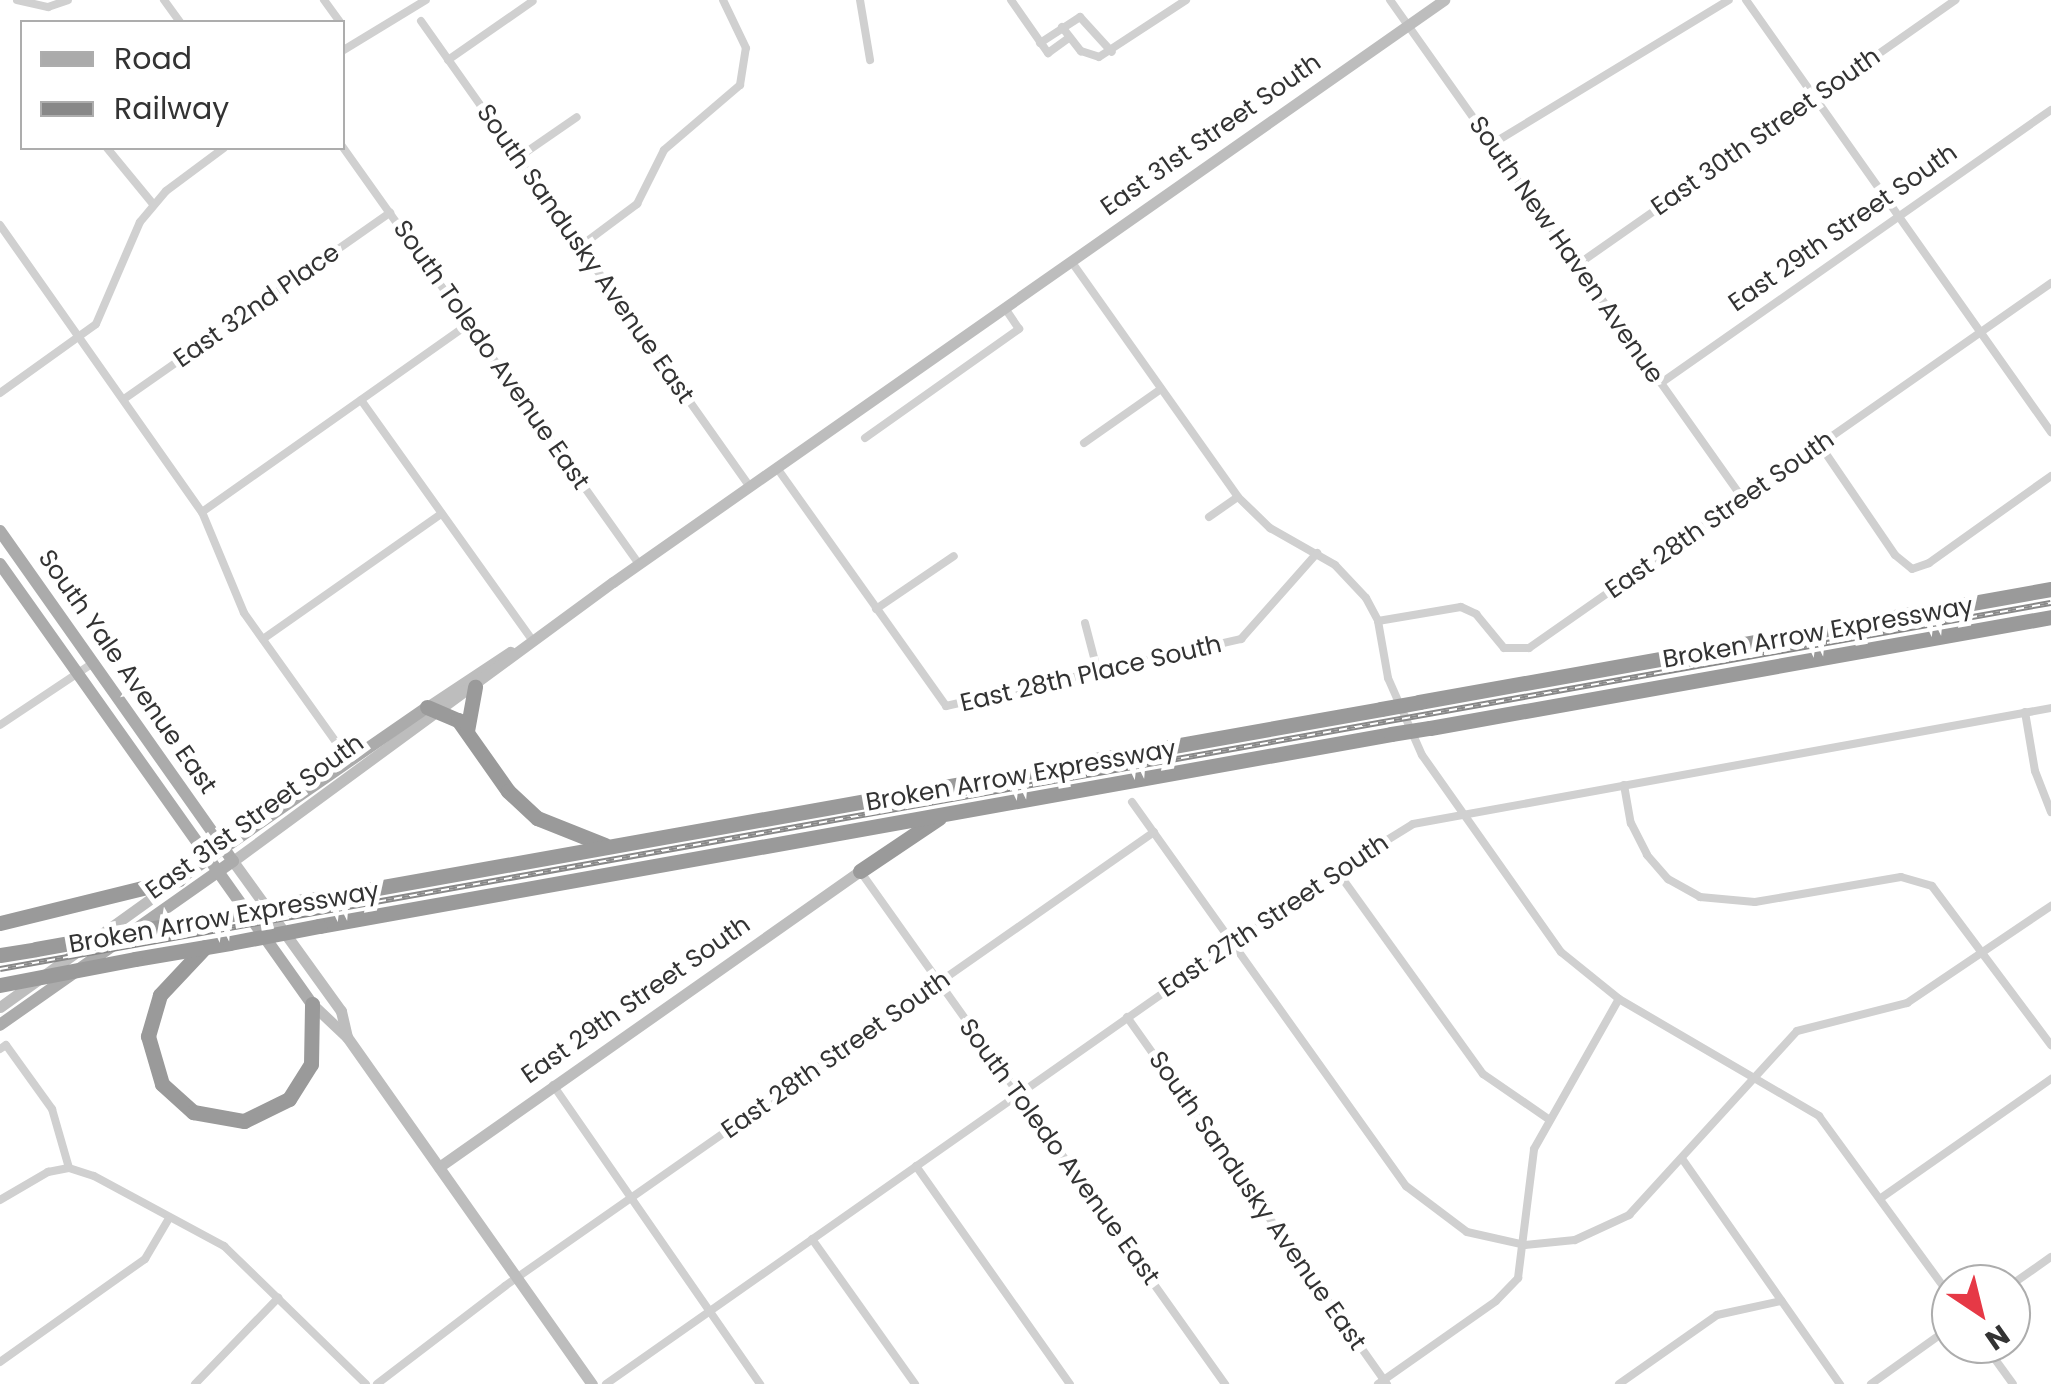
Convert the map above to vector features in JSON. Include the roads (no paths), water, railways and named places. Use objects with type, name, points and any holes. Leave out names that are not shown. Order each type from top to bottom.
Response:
[{"type":"highway","name":"Broken Arrow Expressway","points":[[0,955],[2051,588]]},
{"type":"highway","name":"Broken Arrow Expressway","points":[[0,984],[2051,617]]},
{"type":"highway","points":[[466,732],[475,687]]},
{"type":"highway","points":[[435,708],[466,732],[526,810],[546,825],[608,846]]},
{"type":"highway","points":[[860,872],[942,816]]},
{"type":"highway","points":[[0,923],[179,878]]},
{"type":"highway","points":[[205,947],[160,995],[148,1036],[162,1084],[193,1112],[244,1121],[288,1099],[311,1064],[312,1004]]},
{"type":"main road","name":"East 31st Street South","points":[[0,1025],[234,860],[435,708],[1444,0]]},
{"type":"main road","name":"South Yale Avenue East","points":[[0,532],[341,1011],[347,1038]]},
{"type":"main road","name":"South Yale Avenue East","points":[[0,564],[312,1004],[347,1038],[592,1384]]},
{"type":"main road","name":"East 31st Street South","points":[[0,1007],[349,760],[475,687],[532,640]]},
{"type":"main road","name":"East 29th Street South","points":[[439,1167],[860,872]]},
{"type":"street","points":[[16,0],[48,7],[68,0]]},
{"type":"street","points":[[345,49],[426,0]]},
{"type":"street","points":[[578,248],[637,204],[664,150],[740,86],[746,48],[723,0]]},
{"type":"street","points":[[860,0],[870,60]]},
{"type":"street","points":[[1011,0],[1048,53],[1069,38]]},
{"type":"street","points":[[1062,27],[1091,56],[1112,52],[1186,0]]},
{"type":"street","name":"South New Haven Avenue","points":[[1390,0],[1743,499]]},
{"type":"street","points":[[1492,144],[1729,0]]},
{"type":"street","points":[[1746,0],[2051,432]]},
{"type":"street","name":"East 30th Street South","points":[[1577,265],[1955,0]]},
{"type":"street","points":[[448,60],[533,1]]},
{"type":"street","points":[[1040,43],[1062,27],[1085,18],[1112,52]]},
{"type":"street","name":"South Sandusky Avenue East","points":[[420,21],[750,487]]},
{"type":"street","points":[[345,31],[354,43]]},
{"type":"street","name":"East 29th Street South","points":[[1661,383],[2051,110]]},
{"type":"street","points":[[519,157],[577,118]]},
{"type":"street","points":[[108,150],[153,204]]},
{"type":"street","points":[[0,393],[80,339],[109,304],[123,255],[153,204],[221,150]]},
{"type":"street","name":"South Toledo Avenue East","points":[[345,150],[639,564]]},
{"type":"street","name":"East 32nd Place","points":[[124,399],[390,214]]},
{"type":"street","points":[[0,226],[202,512],[244,613],[349,760]]},
{"type":"street","points":[[1071,261],[1238,497],[1270,528],[1317,553],[1350,578],[1378,621],[1388,678],[1422,755],[1561,952],[1619,999],[1753,1074],[1826,1122],[1931,1269]]},
{"type":"street","name":"East 28th Street South","points":[[1378,621],[1468,608],[1499,645],[1523,650],[2051,283]]},
{"type":"street","points":[[864,438],[1020,328],[1005,308]]},
{"type":"street","points":[[202,512],[469,324]]},
{"type":"street","points":[[1084,443],[1161,389]]},
{"type":"street","points":[[361,400],[532,640]]},
{"type":"street","points":[[1820,445],[1900,562],[1918,569],[2051,476]]},
{"type":"street","points":[[777,468],[876,609],[954,556]]},
{"type":"street","points":[[1209,517],[1238,497]]},
{"type":"street","points":[[263,640],[441,514]]},
{"type":"street","name":"East 28th Place South","points":[[876,609],[946,706],[1241,639],[1317,553]]},
{"type":"street","points":[[1085,624],[1098,673]]},
{"type":"street","points":[[0,725],[76,670],[93,663]]},
{"type":"street","name":"East 27th Street South","points":[[606,1384],[1337,871],[1414,824],[2051,708]]},
{"type":"street","points":[[2025,712],[2035,771],[2051,812]]},
{"type":"street","points":[[1624,785],[1631,824],[1647,855],[1668,878],[1700,897],[1739,903],[1910,878],[1941,892],[2051,1045]]},
{"type":"street","points":[[1132,802],[1406,1186],[1466,1232],[1524,1245],[1574,1240],[1613,1224],[1683,1160],[1753,1074],[1797,1030],[1907,1004],[2051,906]]},
{"type":"street","name":"East 28th Street South","points":[[377,1384],[518,1278],[1154,832]]},
{"type":"street","points":[[1337,871],[1483,1074],[1547,1118]]},
{"type":"street","name":"South Toledo Avenue East","points":[[860,872],[1225,1384]]},
{"type":"street","points":[[1383,1382],[1507,1292],[1524,1263],[1530,1163],[1547,1118],[1619,999]]},
{"type":"street","name":"South Sandusky Avenue East","points":[[1128,1017],[1383,1382]]},
{"type":"street","points":[[3,1047],[52,1109],[69,1168]]},
{"type":"street","points":[[1881,1198],[2051,1079]]},
{"type":"street","points":[[553,1085],[760,1384]]},
{"type":"street","points":[[1683,1160],[1840,1384]]},
{"type":"street","points":[[916,1166],[1070,1384]]},
{"type":"street","points":[[0,1200],[33,1178],[69,1168],[94,1176],[168,1220],[224,1246],[366,1384]]},
{"type":"street","points":[[0,1362],[144,1260],[168,1220]]},
{"type":"street","points":[[812,1239],[915,1384]]},
{"type":"street","points":[[195,1384],[278,1298]]},
{"type":"street","points":[[1619,1384],[1717,1315],[1781,1301]]},
{"type":"street","points":[[1871,1384],[1931,1341]]},
{"type":"railway","points":[[0,969],[2051,603]]}]
